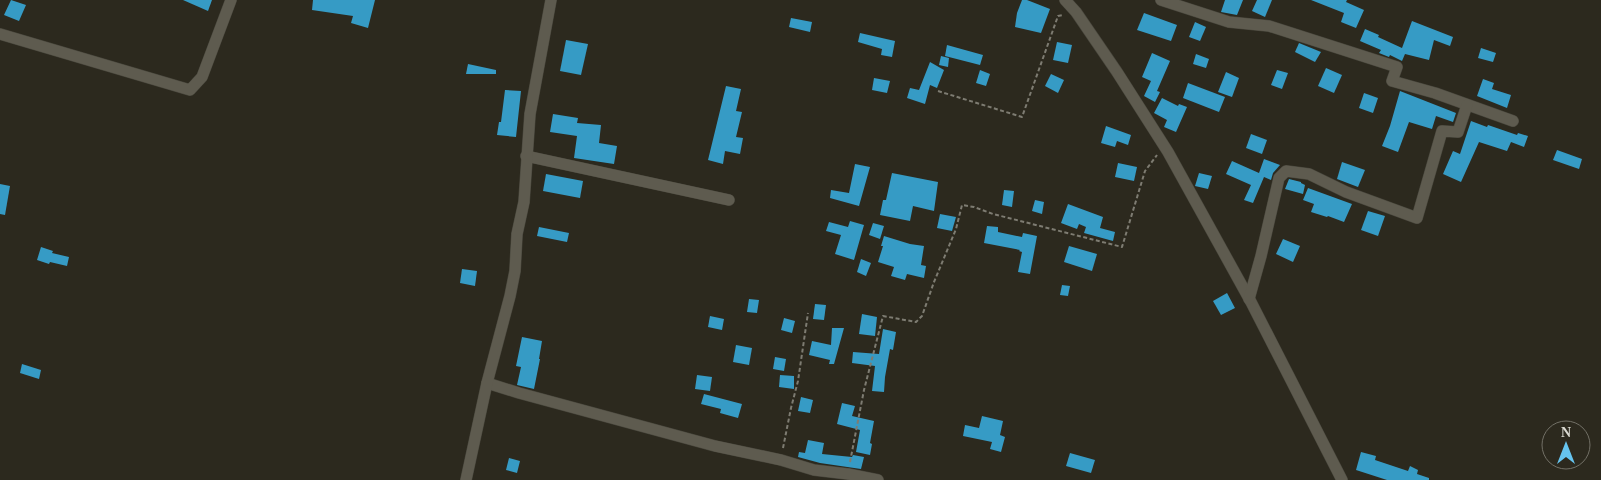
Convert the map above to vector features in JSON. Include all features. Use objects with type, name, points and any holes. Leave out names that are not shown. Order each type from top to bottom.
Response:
[{"type":"street","points":[[0,34],[190,90],[202,77],[231,0]]},
{"type":"street","points":[[466,480],[487,383],[515,271],[517,234],[524,202],[530,114],[551,0]]},
{"type":"street","points":[[1065,0],[1076,12],[1117,72],[1168,152],[1249,299],[1342,480]]},
{"type":"street","points":[[1161,0],[1229,22],[1269,26],[1397,67],[1392,81],[1435,93],[1512,121]]},
{"type":"street","points":[[1249,299],[1279,178],[1286,171],[1309,174],[1346,192],[1417,218],[1442,132],[1458,132],[1467,105]]},
{"type":"street","points":[[526,156],[729,200]]},
{"type":"street","points":[[487,383],[715,446],[781,460],[814,470],[878,480]]},
{"type":"path","points":[[938,91],[1022,117],[1058,16],[1076,12]]},
{"type":"path","points":[[848,474],[864,390],[883,316],[916,322],[922,316],[956,229],[962,205],[1122,248],[1145,171],[1158,154],[1168,152]]},
{"type":"path","points":[[781,460],[798,381],[808,313]]},
{"type":"building","points":[[11,0],[26,5],[19,21],[4,15]]},
{"type":"building","points":[[183,0],[212,0],[208,11]]},
{"type":"building","points":[[313,0],[375,0],[368,28],[351,23],[353,16],[312,10]]},
{"type":"building","points":[[1022,0],[1027,0],[1050,9],[1041,33],[1015,27],[1017,13]]},
{"type":"building","points":[[1225,0],[1243,0],[1237,15],[1221,12]]},
{"type":"building","points":[[1257,0],[1272,0],[1265,17],[1252,11]]},
{"type":"building","points":[[1311,0],[1347,0],[1346,2],[1364,10],[1356,28],[1341,22],[1344,13]]},
{"type":"building","points":[[1144,13],[1177,25],[1171,41],[1137,30]]},
{"type":"building","points":[[791,18],[812,22],[810,32],[789,27]]},
{"type":"building","points":[[1412,21],[1453,37],[1450,46],[1434,40],[1429,60],[1405,54],[1402,61],[1390,55],[1389,57],[1379,53],[1381,50],[1360,41],[1365,29],[1402,48]]},
{"type":"building","points":[[1195,22],[1206,27],[1200,41],[1189,37]]},
{"type":"building","points":[[860,33],[895,41],[892,57],[881,55],[882,49],[858,42]]},
{"type":"building","points":[[566,40],[588,44],[581,75],[560,71]]},
{"type":"building","points":[[1057,42],[1072,45],[1068,63],[1053,60]]},
{"type":"building","points":[[1299,43],[1321,52],[1315,62],[1295,52]]},
{"type":"building","points":[[947,45],[983,55],[980,65],[945,56]]},
{"type":"building","points":[[1481,48],[1496,53],[1493,62],[1478,58]]},
{"type":"building","points":[[1152,53],[1170,61],[1157,91],[1160,92],[1155,102],[1144,96],[1151,81],[1142,77]]},
{"type":"building","points":[[1196,54],[1209,59],[1206,68],[1193,64]]},
{"type":"building","points":[[941,56],[949,58],[948,67],[939,65]]},
{"type":"building","points":[[930,62],[944,70],[937,88],[930,85],[925,104],[907,98],[910,88],[919,90]]},
{"type":"building","points":[[468,64],[496,70],[496,74],[466,74]]},
{"type":"building","points":[[1326,68],[1342,75],[1334,93],[1318,86]]},
{"type":"building","points":[[980,70],[990,74],[986,86],[976,83]]},
{"type":"building","points":[[1277,70],[1288,73],[1282,89],[1271,85]]},
{"type":"building","points":[[1226,72],[1239,78],[1232,97],[1218,92]]},
{"type":"building","points":[[1051,74],[1064,80],[1058,93],[1045,86]]},
{"type":"building","points":[[874,78],[890,81],[887,93],[872,90]]},
{"type":"building","points":[[1483,79],[1494,83],[1492,89],[1511,95],[1507,108],[1477,96]]},
{"type":"building","points":[[1188,83],[1225,97],[1219,112],[1183,98]]},
{"type":"building","points":[[726,86],[741,89],[736,111],[742,112],[736,137],[743,138],[740,154],[725,151],[723,164],[708,160]]},
{"type":"building","points":[[505,90],[521,91],[516,137],[497,135],[499,122],[501,122]]},
{"type":"building","points":[[1400,91],[1456,113],[1453,122],[1436,116],[1432,129],[1409,122],[1398,152],[1382,146]]},
{"type":"building","points":[[1364,93],[1378,98],[1373,113],[1359,108]]},
{"type":"building","points":[[1162,98],[1178,106],[1179,104],[1187,107],[1176,132],[1164,127],[1167,120],[1154,113]]},
{"type":"building","points":[[553,114],[578,118],[577,123],[601,125],[599,143],[617,146],[614,164],[574,158],[577,136],[550,132]]},
{"type":"building","points":[[1471,121],[1517,135],[1518,133],[1528,136],[1524,147],[1511,142],[1507,151],[1479,142],[1461,182],[1443,174],[1453,151],[1460,154]]},
{"type":"building","points":[[1106,126],[1131,135],[1128,145],[1117,141],[1115,147],[1101,143]]},
{"type":"building","points":[[1251,134],[1267,140],[1262,154],[1246,148]]},
{"type":"building","points":[[1557,150],[1582,159],[1579,169],[1553,160]]},
{"type":"building","points":[[1264,159],[1280,165],[1273,173],[1271,180],[1264,177],[1253,203],[1244,200],[1251,185],[1226,174],[1232,161],[1259,173]]},
{"type":"building","points":[[1342,162],[1365,170],[1358,187],[1337,179]]},
{"type":"building","points":[[1118,163],[1137,167],[1134,181],[1115,177]]},
{"type":"building","points":[[855,164],[870,167],[859,206],[830,198],[831,190],[849,193]]},
{"type":"building","points":[[892,173],[938,182],[934,211],[913,206],[910,221],[880,215],[883,200],[886,200]]},
{"type":"building","points":[[1199,173],[1212,176],[1208,189],[1195,186]]},
{"type":"building","points":[[546,174],[583,181],[580,198],[543,191]]},
{"type":"building","points":[[1289,179],[1305,185],[1303,194],[1285,189]]},
{"type":"building","points":[[0,184],[10,186],[5,215],[0,214]]},
{"type":"building","points":[[1308,188],[1352,204],[1344,222],[1311,212],[1314,204],[1303,200]]},
{"type":"building","points":[[1004,190],[1014,191],[1012,207],[1002,205]]},
{"type":"building","points":[[1035,200],[1044,202],[1042,214],[1032,211]]},
{"type":"building","points":[[1068,204],[1103,217],[1100,228],[1115,232],[1113,241],[1084,233],[1086,227],[1079,224],[1077,229],[1061,223]]},
{"type":"building","points":[[1368,211],[1385,216],[1378,236],[1361,230]]},
{"type":"building","points":[[940,214],[956,217],[952,231],[937,228]]},
{"type":"building","points":[[850,221],[864,225],[854,260],[835,254],[841,235],[826,231],[829,222],[848,227]]},
{"type":"building","points":[[873,223],[884,226],[880,239],[869,235]]},
{"type":"building","points":[[987,226],[998,227],[998,232],[1022,237],[1023,233],[1037,236],[1030,274],[1018,272],[1022,252],[1020,250],[984,243]]},
{"type":"building","points":[[539,227],[569,233],[567,242],[537,236]]},
{"type":"building","points":[[884,236],[924,246],[921,265],[926,266],[924,278],[907,274],[905,280],[891,276],[894,267],[878,262]]},
{"type":"building","points":[[1283,239],[1300,246],[1293,262],[1276,254]]},
{"type":"building","points":[[1069,246],[1097,254],[1092,271],[1064,262]]},
{"type":"building","points":[[41,247],[53,251],[52,253],[69,257],[67,266],[50,262],[49,264],[37,260]]},
{"type":"building","points":[[861,259],[871,263],[866,276],[857,272]]},
{"type":"building","points":[[462,269],[477,271],[475,286],[460,283]]},
{"type":"building","points":[[1062,285],[1070,286],[1068,296],[1060,295]]},
{"type":"building","points":[[1227,293],[1235,308],[1221,315],[1213,301]]},
{"type":"building","points":[[749,299],[759,300],[757,313],[747,312]]},
{"type":"building","points":[[815,304],[826,305],[824,320],[813,319]]},
{"type":"building","points":[[862,314],[877,317],[875,336],[859,334]]},
{"type":"building","points":[[710,316],[724,319],[722,330],[708,327]]},
{"type":"building","points":[[784,318],[795,321],[792,333],[781,330]]},
{"type":"building","points":[[832,328],[844,328],[834,364],[829,364],[830,360],[809,355],[812,341],[831,345]]},
{"type":"building","points":[[883,329],[896,332],[893,350],[890,349],[884,392],[872,391],[875,366],[852,363],[853,352],[879,354]]},
{"type":"building","points":[[522,337],[542,341],[534,389],[517,385],[521,367],[516,366]]},
{"type":"building","points":[[736,345],[752,348],[749,365],[733,362]]},
{"type":"building","points":[[775,357],[786,359],[784,371],[773,369]]},
{"type":"building","points":[[22,364],[41,370],[39,379],[20,373]]},
{"type":"building","points":[[697,375],[712,377],[710,391],[695,389]]},
{"type":"building","points":[[780,375],[794,376],[794,389],[779,387]]},
{"type":"building","points":[[704,394],[742,404],[738,418],[720,413],[721,409],[701,404]]},
{"type":"building","points":[[801,397],[813,400],[810,413],[798,411]]},
{"type":"building","points":[[842,403],[855,406],[852,416],[874,421],[870,455],[856,452],[860,430],[837,424]]},
{"type":"building","points":[[982,416],[1003,421],[1000,435],[1005,437],[1001,452],[990,449],[992,442],[963,436],[965,425],[979,428]]},
{"type":"building","points":[[808,440],[824,443],[822,454],[864,457],[861,469],[820,463],[798,457],[799,452],[805,453]]},
{"type":"building","points":[[1361,452],[1376,456],[1375,460],[1408,471],[1410,466],[1418,470],[1417,474],[1429,478],[1429,480],[1387,480],[1356,470]]},
{"type":"building","points":[[1070,453],[1095,460],[1091,473],[1066,466]]},
{"type":"building","points":[[509,458],[520,461],[517,473],[506,470]]}]
